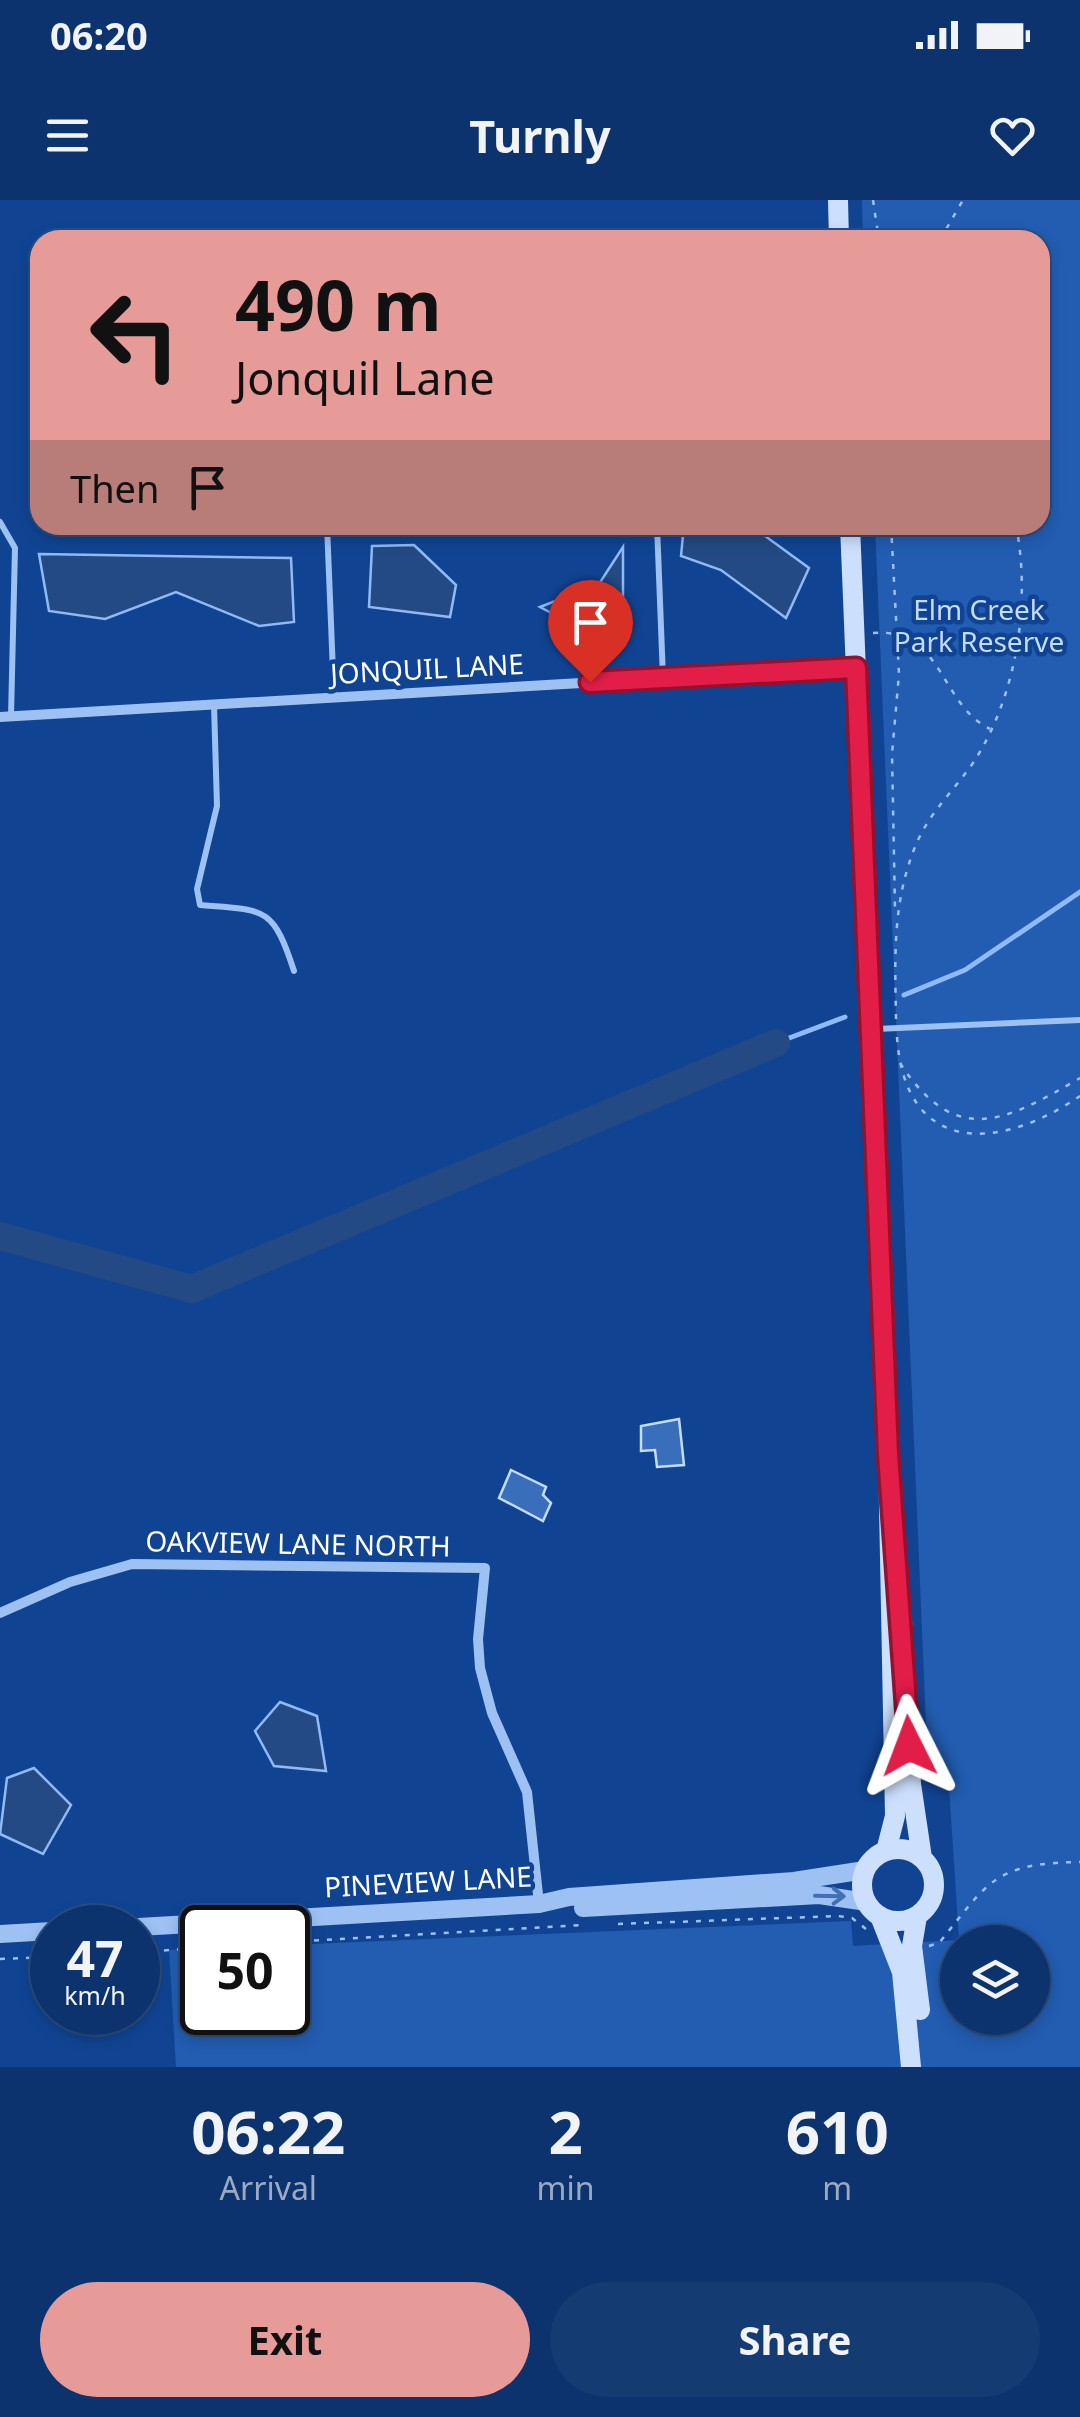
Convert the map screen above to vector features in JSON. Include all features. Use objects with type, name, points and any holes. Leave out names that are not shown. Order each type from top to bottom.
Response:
[{"type":"main road","points":[[838,200],[840,230]]},
{"type":"main road","points":[[850,535],[888,1454],[895,1816],[886,1851],[865,1870],[862,1888],[872,1917],[902,1972],[912,2067]]},
{"type":"main road","points":[[888,1454],[894,1482],[911,1784],[922,1858],[934,1888],[918,1916],[912,1946],[924,2067]]},
{"type":"main road","points":[[886,1851],[905,1849],[922,1858]]},
{"type":"main road","points":[[872,1917],[899,1921],[918,1916]]},
{"type":"street","name":"JONQUIL LANE","points":[[5,716],[856,668]]},
{"type":"street","name":"OAKVIEW LANE NORTH","points":[[0,1613],[70,1582],[132,1564],[485,1568],[478,1640],[480,1668],[492,1713],[527,1792],[539,1904]]},
{"type":"street","name":"PINEVIEW LANE","points":[[160,1926],[539,1904],[570,1897],[794,1882],[865,1870]]},
{"type":"street","name":"PINEVIEW LANE","points":[[559,1902],[570,1908],[819,1895],[872,1917]]},
{"type":"street","points":[[0,1934],[30,1933]]},
{"type":"lane","points":[[0,522],[15,548],[5,716]]},
{"type":"lane","points":[[326,535],[334,697]]},
{"type":"lane","points":[[657,535],[663,678]]},
{"type":"lane","points":[[214,704],[217,806],[198,889],[200,906],[255,908],[281,931],[294,971]]},
{"type":"lane","points":[[872,1029],[1080,1020]]},
{"type":"path","points":[[873,200],[877,230]]},
{"type":"path","points":[[946,230],[963,200]]},
{"type":"path","points":[[892,535],[899,674],[890,842],[896,1028],[899,1062],[908,1090],[920,1109],[944,1127],[966,1134],[992,1135],[1024,1127],[1080,1096]]},
{"type":"path","points":[[895,915],[924,827],[972,764],[1009,684],[1020,580],[1017,535]]},
{"type":"path","points":[[867,634],[896,635],[925,648],[966,712],[991,730]]},
{"type":"path","points":[[899,1062],[936,1107],[963,1119],[997,1120],[1022,1112],[1080,1078]]},
{"type":"path","points":[[920,1945],[939,1944],[974,1894],[1000,1876],[1080,1862]]},
{"type":"path","points":[[607,1924],[872,1917]]},
{"type":"path","points":[[310,1941],[588,1925]]},
{"type":"path","points":[[0,1960],[30,1958]]},
{"type":"green space","name":"Elm Creek Park Reserve","points":[[862,200],[1080,200],[1080,2067],[176,2067],[169,1950],[180,1949],[180,2035],[310,2035],[310,1944],[851,1921],[853,1946],[940,1941],[940,2035],[1050,2035],[1050,1925],[958,1925],[949,1786],[928,1771],[875,535],[1050,535],[1050,230],[863,230]]},
{"type":"shaded area","points":[[683,535],[764,535],[809,568],[786,618],[721,570],[681,556]]},
{"type":"shaded area","points":[[414,545],[456,585],[450,617],[369,607],[372,546]]},
{"type":"shaded area","points":[[623,547],[623,619],[589,633],[540,607],[599,584]]},
{"type":"shaded area","points":[[39,554],[291,558],[294,622],[259,626],[176,592],[105,619],[49,611]]},
{"type":"shaded area","points":[[280,1702],[317,1716],[326,1771],[274,1766],[255,1731]]},
{"type":"shaded area","points":[[34,1768],[71,1805],[43,1854],[0,1834],[7,1778]]},
{"type":"building","points":[[679,1419],[684,1465],[657,1467],[655,1450],[641,1451],[641,1426]]},
{"type":"building","points":[[511,1470],[546,1487],[543,1495],[551,1503],[543,1521],[499,1498]]},
{"type":"waterway","points":[[904,995],[965,970],[1080,892]]},
{"type":"waterway","points":[[776,1043],[845,1017]]},
{"type":"waterway","points":[[0,1236],[192,1289],[776,1043]]},
{"type":"route","points":[[590,682],[856,668],[888,1454],[894,1482],[909,1746]]}]
